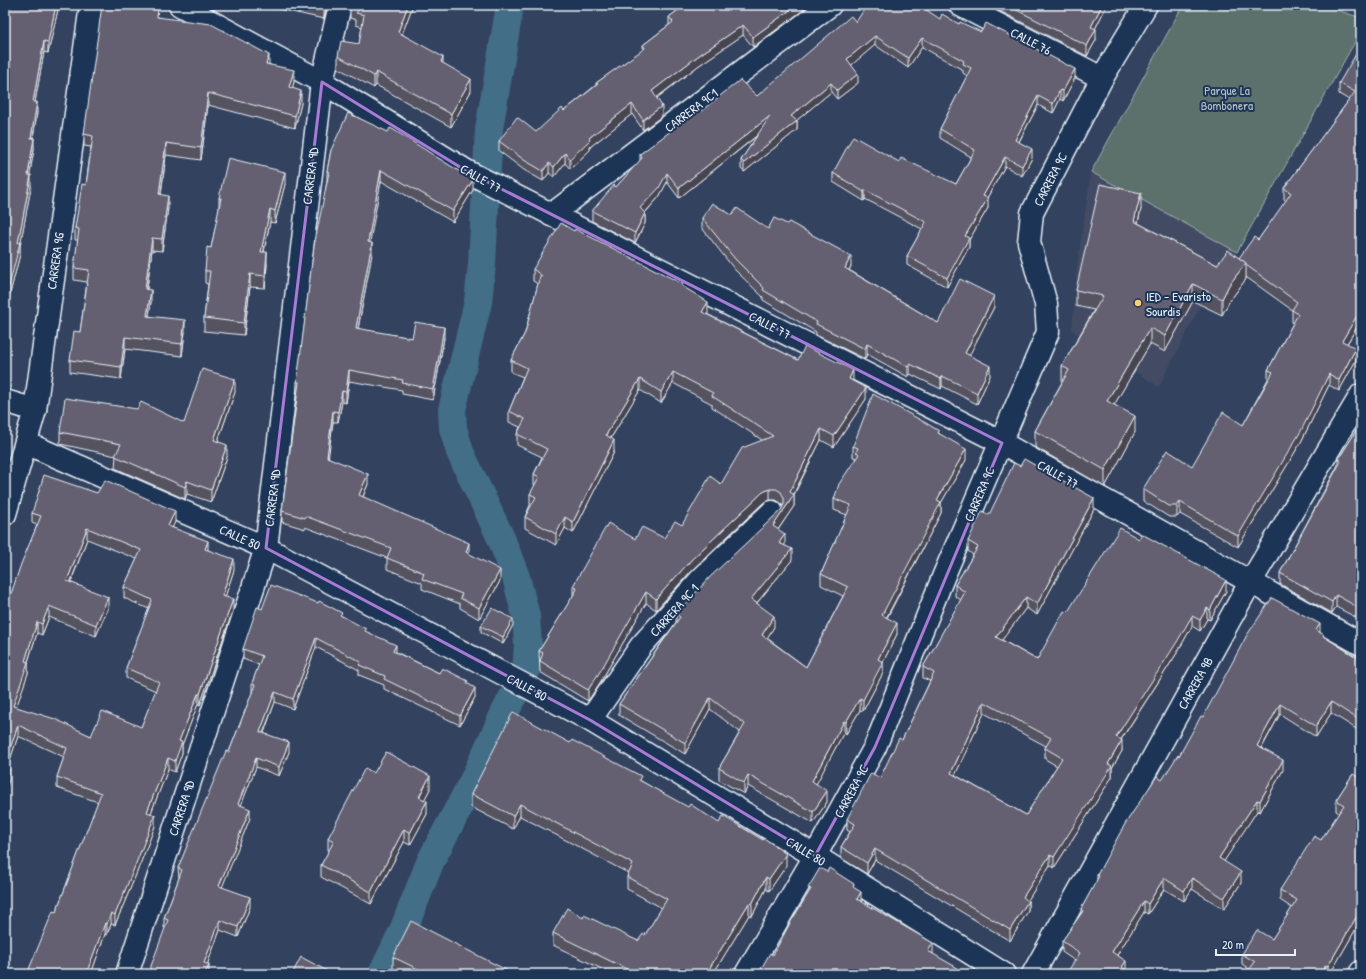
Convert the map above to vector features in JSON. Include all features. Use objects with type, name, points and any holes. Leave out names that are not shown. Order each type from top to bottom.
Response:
[{"type":"street","name":"CARRERA 9G","points":[[5,514],[35,410],[91,5]]},
{"type":"street","name":"CALLE 77","points":[[180,5],[322,82],[468,172],[1002,442],[1250,583],[1361,644]]},
{"type":"street","name":"CARRERA 9D","points":[[127,974],[266,548],[322,82],[340,5]]},
{"type":"street","name":"CARRERA 9C1","points":[[551,215],[830,5]]},
{"type":"street","name":"CALLE 76","points":[[960,5],[1102,78]]},
{"type":"street","name":"CARRERA 9C","points":[[746,974],[815,856],[875,746],[944,575],[1048,332],[1046,304],[1029,242],[1032,213],[1102,78],[1146,5]]},
{"type":"street","name":"CARRERA 9B","points":[[1033,974],[1250,583],[1361,394]]},
{"type":"street","points":[[5,401],[35,410]]},
{"type":"street","name":"CALLE 80","points":[[26,443],[266,548],[590,720],[815,856],[1004,974]]},
{"type":"street","name":"CARRERA 9C 1","points":[[590,720],[641,646],[701,579],[772,512]]},
{"type":"highlighted area","points":[[322,82],[468,172],[1002,443],[875,747],[815,856],[590,720],[266,548]]},
{"type":"shaded area","name":"IED - Evaristo Sourdis","points":[[1091,172],[1237,252],[1216,276],[1159,387],[1072,330],[1077,267]]},
{"type":"green space","name":"Parque La Bombonera","points":[[1183,5],[1323,5],[1361,18],[1361,31],[1237,252],[1091,172]]},
{"type":"building","points":[[5,5],[56,5],[48,42],[44,41],[33,102],[37,102],[31,138],[34,138],[28,175],[31,175],[18,243],[20,243],[5,302]]},
{"type":"building","points":[[102,5],[128,5],[158,9],[157,17],[211,24],[269,55],[266,64],[294,70],[289,87],[301,91],[295,116],[208,93],[201,148],[166,143],[159,194],[168,196],[162,239],[152,238],[145,289],[151,290],[147,316],[185,320],[182,344],[125,337],[121,367],[70,360],[74,331],[80,332],[89,270],[74,268],[79,229],[75,228],[82,184],[86,185],[93,136],[84,134]]},
{"type":"building","points":[[313,5],[324,5],[324,7]]},
{"type":"building","points":[[350,5],[408,5],[398,32],[443,57],[441,62],[471,79],[451,114],[376,72],[374,76],[338,56],[341,41],[359,44],[364,15],[356,13],[359,9]]},
{"type":"building","points":[[685,5],[797,5],[753,37],[743,25],[698,56],[652,91],[662,106],[643,120],[632,104],[589,138],[590,140],[570,159],[565,153],[554,167],[549,163],[543,171],[524,160],[499,141],[517,117],[536,132],[562,108],[564,111],[598,84],[596,83],[645,48],[643,45],[673,22],[669,17]]},
{"type":"building","points":[[867,5],[919,5],[940,19],[942,14],[959,24],[960,22],[981,32],[986,23],[1075,69],[1063,91],[1060,90],[1053,104],[1038,96],[1015,140],[1032,149],[1022,166],[1005,157],[983,196],[988,198],[965,236],[969,238],[947,278],[907,256],[926,222],[865,190],[864,192],[833,173],[853,136],[899,162],[901,158],[956,184],[975,150],[940,129],[971,68],[963,64],[964,61],[922,38],[908,58],[875,36],[847,59],[858,74],[837,90],[831,83],[791,116],[797,121],[744,163],[741,160],[770,116],[679,188],[667,173],[659,188],[640,208],[645,213],[635,233],[592,211],[614,185],[616,187],[642,158],[640,154],[699,110],[701,111],[740,80],[757,96],[851,16],[856,22]]},
{"type":"building","points":[[1007,5],[1102,5],[1091,27],[1096,29],[1087,46]]},
{"type":"building","points":[[1356,54],[1361,57],[1361,309],[1342,341],[1356,348],[1339,380],[1329,374],[1301,431],[1238,536],[1180,502],[1177,506],[1169,506],[1143,489],[1167,450],[1192,466],[1223,412],[1243,425],[1273,372],[1268,370],[1298,314],[1292,310],[1297,302],[1246,265],[1246,263],[1239,258],[1254,237],[1258,240],[1291,193],[1284,188],[1355,92],[1339,83]]},
{"type":"building","points":[[348,113],[388,132],[390,128],[394,130],[473,180],[453,211],[381,170],[368,242],[372,243],[356,328],[412,338],[415,322],[444,327],[433,389],[402,383],[403,380],[349,370],[346,392],[342,391],[338,412],[333,411],[327,457],[368,474],[359,495],[469,543],[466,552],[500,570],[479,608],[460,598],[462,594],[422,579],[424,573],[387,558],[391,548],[305,516],[305,518],[282,511],[299,382],[297,382],[314,246],[329,172],[327,171],[331,150]]},
{"type":"building","points":[[228,158],[285,172],[275,211],[270,209],[261,252],[267,252],[265,276],[250,274],[244,323],[204,318],[210,271],[205,271],[207,247],[211,248],[221,198],[219,198]]},
{"type":"building","name":"IED - Evaristo Sourdis","points":[[1100,184],[1141,193],[1134,221],[1217,265],[1228,250],[1246,263],[1229,285],[1222,299],[1193,284],[1165,336],[1150,328],[1107,401],[1135,416],[1105,470],[1035,431],[1069,370],[1062,366],[1103,296],[1076,290]]},
{"type":"building","points":[[712,203],[732,215],[737,208],[768,229],[774,218],[787,224],[789,222],[851,256],[845,268],[938,323],[960,279],[994,296],[965,353],[990,366],[977,393],[942,376],[941,379],[910,364],[908,367],[867,344],[865,349],[816,324],[817,322],[763,290],[764,288],[735,259],[702,218]]},
{"type":"building","points":[[561,223],[574,231],[575,229],[683,284],[682,286],[708,302],[702,312],[798,360],[805,346],[853,370],[849,379],[866,388],[834,436],[821,429],[790,492],[794,495],[773,526],[785,534],[779,543],[792,549],[751,599],[774,616],[762,635],[806,667],[848,587],[821,574],[851,505],[834,499],[839,484],[859,454],[856,452],[858,448],[853,446],[873,394],[926,423],[939,431],[938,433],[966,449],[937,500],[941,502],[882,615],[897,623],[878,659],[883,662],[863,700],[860,698],[846,722],[844,721],[812,781],[827,791],[813,812],[748,775],[744,783],[719,768],[745,724],[710,698],[685,743],[619,704],[680,617],[676,614],[710,577],[781,510],[784,504],[784,498],[781,492],[776,489],[770,489],[763,492],[692,559],[656,599],[646,592],[588,690],[540,661],[543,653],[539,651],[577,589],[573,586],[608,523],[635,539],[642,527],[664,538],[675,521],[682,525],[710,476],[721,484],[742,448],[773,436],[712,396],[713,393],[673,372],[661,392],[640,379],[606,435],[614,440],[573,522],[565,517],[556,534],[525,517],[536,497],[530,494],[539,477],[534,474],[547,449],[517,434],[525,419],[509,411],[527,368],[511,360],[525,333],[540,276],[542,276],[533,269]]},
{"type":"building","points":[[202,369],[235,379],[214,440],[227,445],[211,490],[187,481],[185,487],[115,456],[121,444],[60,432],[65,398],[137,409],[141,402],[184,423]]},
{"type":"building","points":[[1361,423],[1361,551],[1357,557],[1361,559],[1361,609],[1336,595],[1332,602],[1280,573],[1341,461],[1338,460]]},
{"type":"building","points":[[1024,459],[1094,498],[1037,604],[1026,597],[996,637],[1037,660],[1064,611],[1067,613],[1120,528],[1139,539],[1142,534],[1226,580],[1210,610],[1207,608],[1200,620],[1192,616],[1116,737],[1122,740],[1108,764],[1112,766],[1054,857],[1050,855],[1023,897],[1028,901],[1010,930],[875,849],[867,863],[841,847],[855,824],[847,819],[871,773],[880,778],[899,738],[902,740],[934,673],[923,667],[965,592],[955,585],[978,547],[968,541],[982,511],[989,515],[1014,463],[1020,466]],"holes":[[[984,702],[1051,738],[1045,748],[1062,758],[1026,815],[951,773]]]},
{"type":"building","points":[[44,475],[97,493],[105,480],[175,511],[168,526],[208,541],[205,549],[234,559],[222,596],[233,599],[200,694],[198,694],[179,741],[182,742],[175,761],[168,758],[147,812],[155,815],[115,915],[111,913],[107,924],[105,923],[88,969],[98,974],[27,974],[53,911],[56,912],[101,793],[57,777],[67,748],[18,725],[5,764],[5,612],[21,564],[41,516],[32,513]],"holes":[[[87,528],[141,550],[124,587],[152,600],[126,668],[159,682],[141,727],[102,711],[91,736],[55,719],[13,706],[28,662],[25,661],[37,622],[42,624],[49,606],[96,625],[108,597],[67,581]]]},
{"type":"building","points":[[271,585],[318,603],[319,601],[342,613],[340,615],[366,629],[365,631],[396,645],[393,651],[439,673],[442,668],[468,681],[467,683],[475,688],[460,716],[384,679],[385,676],[359,665],[361,662],[316,638],[293,699],[275,692],[260,732],[289,742],[279,767],[256,758],[238,804],[250,809],[219,886],[250,897],[238,927],[220,920],[204,963],[209,965],[205,974],[148,974],[168,920],[164,918],[182,870],[178,868],[226,751],[229,752],[255,685],[252,683],[262,656],[243,649],[257,607],[262,609]]},
{"type":"building","points":[[1272,598],[1320,624],[1316,630],[1361,660],[1361,721],[1331,702],[1316,726],[1280,704],[1257,746],[1283,760],[1260,801],[1257,800],[1219,858],[1241,872],[1224,898],[1192,878],[1184,891],[1164,878],[1148,904],[1144,901],[1112,952],[1126,961],[1122,967],[1132,974],[1066,974],[1080,953],[1062,941],[1083,911],[1081,909],[1099,876],[1097,875],[1125,824],[1157,776],[1162,780],[1178,755],[1179,756],[1201,716],[1203,717],[1247,635]]},
{"type":"building","points":[[492,608],[513,619],[503,637],[481,626]]},
{"type":"building","points":[[513,712],[570,743],[572,740],[641,776],[639,780],[688,807],[690,804],[719,823],[723,816],[763,840],[764,838],[786,854],[769,879],[766,877],[752,904],[749,903],[706,974],[637,974],[553,933],[567,908],[583,918],[584,915],[638,941],[643,934],[645,935],[667,899],[627,877],[633,864],[520,804],[513,816],[471,794]]},
{"type":"building","points":[[386,752],[430,776],[419,797],[427,801],[410,833],[404,829],[371,892],[321,865],[334,841],[328,838],[365,768],[374,773]]},
{"type":"building","points":[[5,768],[9,769],[5,780]]},
{"type":"building","points":[[1353,774],[1361,779],[1361,909],[1328,966],[1326,965],[1320,974],[1246,974],[1255,962],[1242,954],[1257,930],[1272,939],[1297,900],[1280,890],[1314,836],[1321,840],[1344,805],[1336,800]]},
{"type":"building","points":[[820,868],[827,872],[829,868],[854,884],[853,887],[861,892],[857,899],[933,943],[928,951],[968,974],[758,974],[770,953],[773,955],[790,923],[811,889],[808,888]]},
{"type":"building","points":[[411,921],[508,971],[506,974],[428,974],[393,957]]},
{"type":"building","points":[[301,957],[331,973],[331,974],[292,974]]},
{"type":"waterway","points":[[382,974],[402,933],[431,860],[473,781],[526,671],[528,645],[526,616],[516,577],[501,538],[460,452],[453,428],[452,410],[478,302],[482,264],[489,129],[510,5]]},
{"type":"place","name":"IED - Evaristo Sourdis","points":[[1138,303]]}]
